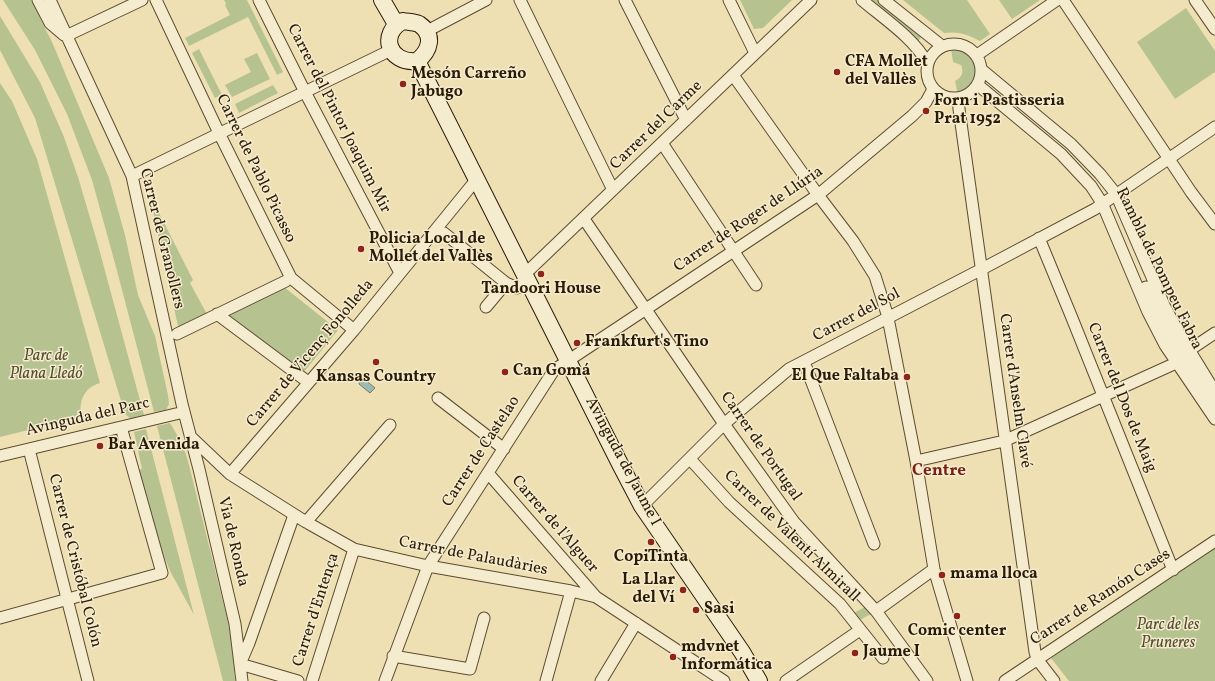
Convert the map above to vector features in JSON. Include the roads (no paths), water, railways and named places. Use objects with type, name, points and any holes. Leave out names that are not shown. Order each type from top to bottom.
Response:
[{"type":"street","name":"Carrer de Granollers","points":[[38,0],[50,23],[66,36]]},
{"type":"street","name":"Carrer de Granollers","points":[[50,0],[132,176],[184,412]]},
{"type":"street","points":[[66,36],[142,0]]},
{"type":"street","name":"Carrer de Pablo Picasso","points":[[156,0],[291,278],[354,330]]},
{"type":"street","name":"Carrer del Pintor Joaquim Mir","points":[[259,0],[305,92],[400,272]]},
{"type":"street","points":[[382,0],[400,23],[418,24],[427,31],[429,39],[428,48],[417,61],[406,62],[400,59],[391,50],[389,45],[390,35],[400,23]]},
{"type":"street","points":[[393,0],[400,23]]},
{"type":"street","points":[[427,31],[486,0]]},
{"type":"street","points":[[520,0],[613,190]]},
{"type":"street","points":[[625,0],[686,120]]},
{"type":"street","points":[[729,0],[756,54]]},
{"type":"street","name":"Carrer del Carme","points":[[528,280],[613,190],[811,0]]},
{"type":"street","points":[[862,0],[910,40],[922,53],[927,63]]},
{"type":"street","points":[[884,0],[942,46]]},
{"type":"street","points":[[977,55],[1057,0]]},
{"type":"street","points":[[1063,0],[1215,224]]},
{"type":"street","points":[[1195,0],[1215,29]]},
{"type":"street","points":[[953,43],[965,45],[977,55],[982,70],[978,85],[971,93],[958,98],[944,97],[933,89],[926,75],[927,63],[932,54],[942,46],[953,43]]},
{"type":"street","points":[[132,176],[391,50]]},
{"type":"street","name":"Avinguda de Jaume I","points":[[417,61],[642,506],[742,652],[759,681]]},
{"type":"street","name":"Rambla de Pompeu Fabra","points":[[982,70],[1071,144],[1100,174],[1148,312],[1183,357],[1215,405]]},
{"type":"street","points":[[733,75],[818,195],[853,241],[876,276],[888,320],[916,461],[934,569],[968,681]]},
{"type":"street","name":"Rambla de Pompeu Fabra","points":[[978,85],[1061,154],[1091,186],[1109,199]]},
{"type":"street","name":"Carrer de Roger de Llúria","points":[[568,360],[734,252],[818,195],[912,116],[926,102],[933,89]]},
{"type":"street","name":"Rambla de Pompeu Fabra","points":[[995,90],[1053,138],[1090,173],[1109,199],[1164,305],[1183,357],[1215,419]]},
{"type":"street","name":"Carrer d'Anselm Clavé","points":[[958,98],[958,109],[980,270],[1034,644],[1037,658],[1054,681]]},
{"type":"street","name":"Carrer del Sol","points":[[642,506],[724,424],[789,369],[888,320],[1095,209],[1215,127]]},
{"type":"street","points":[[662,143],[756,285]]},
{"type":"street","name":"Carrer de Vicenç Fonolleda","points":[[230,474],[354,330],[476,180]]},
{"type":"street","name":"Carrer de Portugal","points":[[584,219],[724,424],[794,522],[876,611],[927,681]]},
{"type":"street","points":[[444,233],[506,283],[517,288],[528,280]]},
{"type":"street","name":"Carrer del Dos de Maig","points":[[1039,238],[1173,570]]},
{"type":"street","points":[[177,334],[286,281]]},
{"type":"street","points":[[486,307],[506,283]]},
{"type":"street","points":[[217,314],[308,382]]},
{"type":"street","points":[[916,461],[1004,441],[1103,396],[1183,357],[1215,333]]},
{"type":"street","name":"Rambla de Pompeu Fabra","points":[[1183,357],[1215,392]]},
{"type":"street","name":"Carrer de Castelao","points":[[385,681],[393,656],[428,566],[554,370],[568,360]]},
{"type":"street","points":[[806,367],[874,544]]},
{"type":"street","points":[[438,398],[504,448]]},
{"type":"street","name":"Avinguda del Parc","points":[[0,456],[184,412]]},
{"type":"street","name":"Via de Ronda","points":[[184,412],[192,437],[235,624],[242,681]]},
{"type":"street","points":[[306,522],[390,425]]},
{"type":"street","points":[[0,618],[162,572],[121,427]]},
{"type":"street","name":"Carrer de Palaudàries","points":[[192,437],[230,474],[306,522],[354,549],[428,566],[571,591],[596,597],[724,681]]},
{"type":"street","name":"Carrer de Cristóbal Colón","points":[[29,449],[88,681]]},
{"type":"street","name":"Carrer de Valentí Almirall","points":[[690,459],[729,502],[840,604],[883,658]]},
{"type":"street","points":[[199,468],[217,462]]},
{"type":"street","name":"Carrer de l'Alguer","points":[[488,473],[596,597]]},
{"type":"street","points":[[294,514],[249,643],[240,664],[298,681]]},
{"type":"street","name":"Carrer de Ramón Cases","points":[[1005,681],[1037,658],[1215,541]]},
{"type":"street","name":"Carrer d'Entença","points":[[312,681],[354,549]]},
{"type":"street","points":[[876,611],[934,569]]},
{"type":"street","points":[[546,681],[571,591]]},
{"type":"street","points":[[393,656],[470,669],[484,618]]},
{"type":"street","points":[[601,681],[636,623]]},
{"type":"street","points":[[786,681],[860,630]]},
{"type":"water","points":[[363,378],[375,388],[370,393],[359,384],[360,379]]},
{"type":"place","name":"CFA Mollet del Vallès","points":[[837,72]]},
{"type":"place","name":"Mesón Carreño Jabugo","points":[[403,84]]},
{"type":"place","name":"Forn i Pastisseria Prat 1952","points":[[926,111]]},
{"type":"place","name":"Policia Local de Mollet del Vallès","points":[[361,249]]},
{"type":"place","name":"Tandoori House","points":[[541,274]]},
{"type":"place","name":"Frankfurt's Tino","points":[[577,343]]},
{"type":"place","name":"Kansas Country","points":[[376,362]]},
{"type":"place","name":"Can Gomá","points":[[505,372]]},
{"type":"place","name":"El Que Faltaba","points":[[907,377]]},
{"type":"place","name":"Bar Avenida","points":[[100,446]]},
{"type":"place","name":"CopiTinta","points":[[651,542]]},
{"type":"place","name":"mama lloca","points":[[942,575]]},
{"type":"place","name":"La Llar del Ví","points":[[683,590]]},
{"type":"place","name":"Sasi","points":[[696,610]]},
{"type":"place","name":"Comic center","points":[[957,616]]},
{"type":"place","name":"Jaume I","points":[[855,653]]},
{"type":"place","name":"mdvnet Informática","points":[[673,657]]},
{"type":"district","name":"Centre","points":[[939,472]]},
{"type":"park label","name":"Parc de Plana Lledó","points":[[46,366]]},
{"type":"park label","name":"Parc de les Pruneres","points":[[1168,635]]}]
